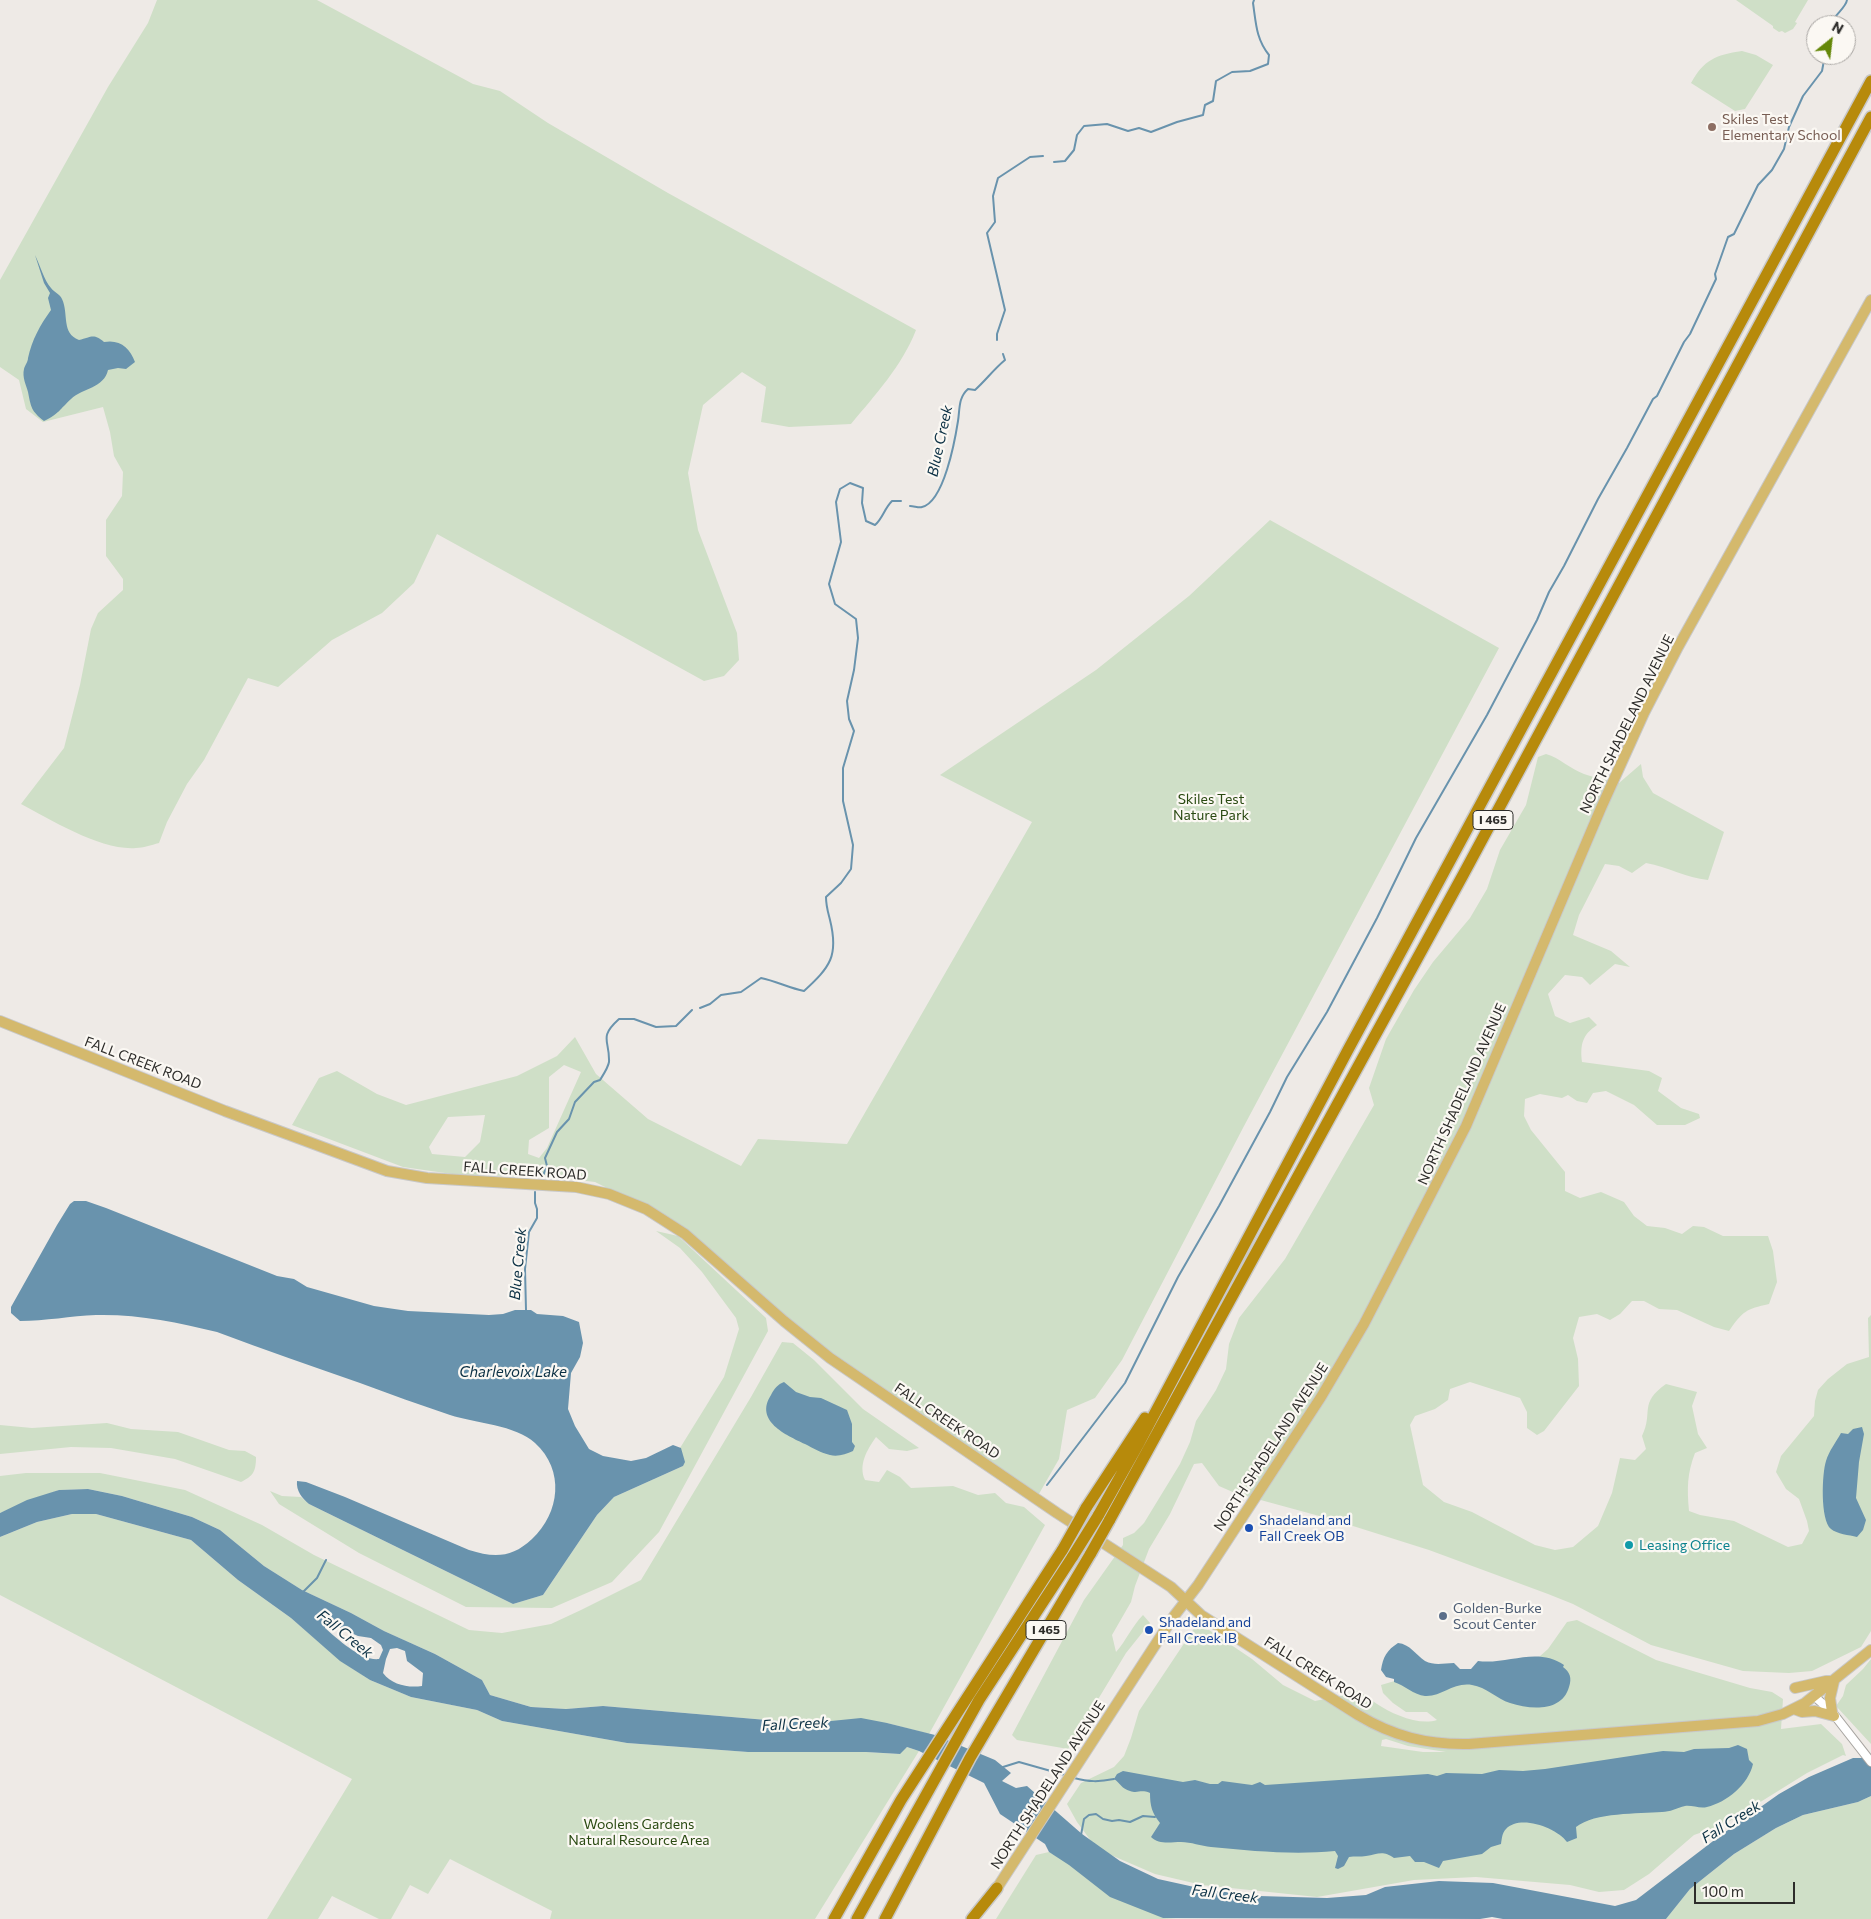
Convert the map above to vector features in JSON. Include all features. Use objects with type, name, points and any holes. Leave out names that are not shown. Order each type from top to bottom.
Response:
[{"type":"highway","name":"I 465","points":[[857,1919],[931,1784],[974,1697],[1073,1556],[1139,1443],[1871,81]]},
{"type":"highway","name":"I 465","points":[[885,1919],[939,1815],[999,1707],[1110,1521],[1463,875],[1871,117]]},
{"type":"highway","points":[[834,1919],[901,1800],[974,1697],[992,1658],[1063,1549],[1086,1508],[1174,1375]]},
{"type":"highway","points":[[972,1919],[997,1888]]},
{"type":"highway","points":[[982,1919],[997,1888]]},
{"type":"main road","name":"NORTH SHADELAND AVENUE","points":[[997,1888],[1174,1616],[1198,1585],[1321,1397],[1364,1324],[1466,1126],[1601,808],[1644,713],[1678,647],[1871,300]]},
{"type":"main road","name":"FALL CREEK ROAD","points":[[0,1021],[225,1111],[387,1171],[414,1177],[576,1187],[614,1196],[646,1209],[685,1234],[807,1341],[1036,1499],[1171,1587],[1209,1619],[1376,1726],[1398,1735],[1445,1745],[1477,1744],[1746,1722],[1777,1716],[1794,1709],[1834,1681],[1871,1650]]},
{"type":"main road","points":[[1794,1709],[1802,1712],[1833,1714],[1830,1698],[1834,1681],[1795,1688]]},
{"type":"street","points":[[1814,1696],[1833,1714],[1871,1762]]},
{"type":"green space","points":[[157,0],[317,0],[473,84],[500,91],[548,123],[668,193],[916,330],[896,368],[851,424],[789,427],[761,422],[766,387],[742,372],[703,405],[688,473],[698,530],[737,633],[739,660],[724,676],[704,681],[437,534],[414,583],[382,613],[332,640],[278,687],[248,678],[204,760],[187,784],[167,822],[159,843],[136,848],[108,845],[62,826],[21,804],[64,748],[80,685],[91,629],[98,613],[123,590],[123,579],[106,556],[106,520],[122,496],[123,472],[114,456],[103,407],[43,422],[26,409],[19,380],[0,367],[0,280],[108,87],[148,23]]},
{"type":"green space","points":[[1736,0],[1808,0],[1793,29],[1785,33],[1773,28],[1773,26]]},
{"type":"green space","points":[[1742,51],[1756,55],[1773,65],[1745,109],[1735,111],[1691,83],[1701,69],[1711,60],[1724,54]]},
{"type":"green space","name":"Skiles Test Nature Park","points":[[1270,520],[1499,648],[1244,1126],[1122,1360],[1095,1398],[1067,1410],[1059,1459],[1036,1499],[784,1321],[655,1214],[602,1192],[605,1187],[595,1182],[561,1178],[452,1174],[403,1167],[292,1125],[319,1078],[337,1071],[377,1094],[406,1105],[517,1076],[557,1056],[575,1037],[596,1074],[648,1119],[741,1166],[758,1139],[847,1144],[1032,822],[940,775],[1096,670],[1189,596]],"holes":[[[564,1065],[581,1072],[547,1148],[539,1158],[528,1154],[529,1140],[549,1128],[549,1077]],[[485,1115],[480,1142],[465,1157],[432,1154],[429,1147],[448,1117]]]},
{"type":"green space","points":[[1546,754],[1584,774],[1619,783],[1641,764],[1643,777],[1653,793],[1724,832],[1708,880],[1646,863],[1632,873],[1619,866],[1605,864],[1579,915],[1573,935],[1611,951],[1630,967],[1615,964],[1590,985],[1582,977],[1565,975],[1548,994],[1555,1016],[1570,1023],[1589,1017],[1597,1025],[1588,1033],[1583,1041],[1581,1050],[1582,1062],[1649,1071],[1662,1078],[1658,1091],[1681,1108],[1699,1114],[1700,1118],[1685,1125],[1657,1125],[1634,1105],[1606,1091],[1593,1093],[1587,1103],[1577,1101],[1568,1095],[1562,1098],[1540,1094],[1525,1099],[1524,1116],[1531,1130],[1565,1172],[1565,1191],[1580,1198],[1601,1192],[1624,1202],[1634,1216],[1647,1226],[1665,1228],[1682,1234],[1693,1226],[1704,1227],[1723,1236],[1768,1236],[1773,1251],[1777,1282],[1769,1304],[1746,1312],[1729,1331],[1714,1327],[1677,1310],[1659,1309],[1644,1301],[1632,1301],[1620,1314],[1610,1320],[1597,1314],[1579,1317],[1573,1338],[1578,1359],[1579,1386],[1544,1431],[1537,1435],[1527,1428],[1527,1412],[1520,1398],[1470,1382],[1450,1389],[1448,1400],[1435,1409],[1415,1416],[1410,1425],[1423,1485],[1444,1502],[1472,1512],[1535,1545],[1555,1550],[1573,1547],[1598,1526],[1612,1493],[1620,1458],[1635,1460],[1646,1449],[1642,1436],[1647,1420],[1649,1403],[1657,1391],[1666,1384],[1697,1392],[1692,1406],[1698,1434],[1707,1448],[1695,1453],[1690,1468],[1688,1481],[1689,1511],[1700,1515],[1734,1521],[1788,1547],[1802,1544],[1809,1531],[1807,1521],[1799,1499],[1786,1489],[1776,1472],[1781,1456],[1814,1416],[1818,1390],[1828,1379],[1847,1364],[1869,1357],[1868,1318],[1871,1315],[1871,1631],[1861,1647],[1812,1671],[1789,1673],[1743,1671],[1651,1645],[1573,1604],[1429,1550],[1334,1520],[1235,1493],[1219,1486],[1202,1463],[1194,1464],[1170,1514],[1149,1549],[1131,1602],[1112,1635],[1116,1652],[1143,1615],[1150,1623],[1126,1653],[1068,1749],[1017,1740],[1012,1735],[1084,1600],[1123,1545],[1123,1538],[1134,1533],[1144,1523],[1180,1464],[1190,1442],[1196,1421],[1216,1390],[1226,1369],[1229,1344],[1239,1318],[1285,1259],[1374,1105],[1369,1088],[1386,1039],[1414,990],[1433,962],[1470,918],[1487,889],[1500,850],[1526,805],[1538,757]]},
{"type":"green space","points":[[656,1231],[678,1236],[766,1318],[768,1331],[659,1532],[612,1582],[552,1608],[466,1607],[359,1553],[279,1504],[270,1491],[282,1496],[301,1497],[309,1504],[513,1604],[543,1595],[597,1515],[614,1497],[683,1466],[680,1448],[724,1377],[739,1329],[736,1318],[702,1272],[680,1248]]},
{"type":"green space","points":[[782,1342],[793,1343],[814,1360],[863,1409],[919,1448],[907,1451],[889,1449],[876,1437],[863,1463],[862,1469],[865,1480],[879,1482],[887,1470],[900,1477],[911,1488],[953,1486],[978,1495],[995,1493],[1006,1503],[1024,1507],[1045,1525],[929,1734],[887,1723],[790,1722],[603,1706],[566,1709],[531,1707],[490,1695],[482,1680],[435,1654],[302,1590],[264,1566],[220,1530],[192,1517],[122,1496],[88,1489],[59,1490],[0,1513],[0,1476],[26,1473],[100,1473],[185,1490],[262,1525],[314,1555],[469,1630],[502,1633],[551,1624],[641,1580]]},
{"type":"green space","points":[[107,1423],[131,1429],[178,1432],[229,1450],[245,1451],[256,1457],[254,1470],[248,1478],[241,1482],[175,1459],[111,1448],[71,1447],[0,1454],[0,1425],[32,1428]]},
{"type":"green space","name":"Woolens Gardens Natural Resource Area","points":[[72,1514],[96,1514],[191,1540],[238,1580],[291,1618],[341,1661],[370,1680],[411,1697],[477,1710],[502,1721],[627,1743],[748,1752],[866,1752],[899,1754],[907,1747],[919,1751],[815,1919],[550,1919],[552,1911],[450,1859],[428,1894],[410,1885],[391,1919],[379,1919],[332,1896],[318,1919],[267,1919],[352,1779],[0,1595],[0,1537],[37,1522]]},
{"type":"green space","points":[[1577,1620],[1656,1660],[1750,1688],[1772,1692],[1783,1699],[1781,1729],[1821,1724],[1842,1744],[1846,1756],[1843,1755],[1807,1773],[1725,1824],[1694,1835],[1649,1874],[1624,1890],[1599,1892],[1570,1885],[1476,1877],[1414,1880],[1317,1897],[1202,1885],[1155,1874],[1097,1849],[1077,1822],[1067,1804],[1081,1783],[1114,1767],[1124,1756],[1139,1711],[1195,1627],[1209,1630],[1252,1659],[1283,1685],[1315,1701],[1349,1694],[1353,1690],[1398,1715],[1414,1720],[1430,1721],[1437,1720],[1427,1712],[1406,1712],[1393,1703],[1383,1693],[1381,1685],[1398,1680],[1521,1673],[1548,1649],[1567,1622]],"holes":[[[1386,1739],[1408,1746],[1446,1752],[1423,1752],[1381,1746],[1382,1740]]]},
{"type":"green space","points":[[1871,1659],[1871,1744],[1836,1706],[1843,1696],[1846,1685]]},
{"type":"green space","points":[[1871,1796],[1871,1919],[1666,1919],[1690,1889],[1734,1854],[1776,1828],[1803,1815],[1858,1802]]},
{"type":"green space","points":[[1049,1852],[1163,1918],[1177,1919],[996,1919],[1036,1855]]},
{"type":"water","points":[[35,255],[44,277],[62,299],[68,328],[73,337],[79,340],[95,337],[104,342],[120,343],[127,349],[135,362],[126,369],[108,370],[102,381],[76,395],[56,414],[44,421],[32,408],[24,381],[24,369],[34,339],[51,310],[48,298],[50,293],[44,283]]},
{"type":"water","name":"Charlevoix Lake","points":[[74,1201],[86,1201],[106,1208],[277,1276],[294,1279],[307,1287],[374,1306],[408,1311],[489,1315],[503,1314],[515,1310],[531,1310],[537,1314],[563,1316],[579,1322],[583,1343],[580,1357],[571,1373],[568,1409],[575,1426],[589,1449],[603,1456],[631,1461],[646,1458],[673,1445],[681,1448],[685,1462],[683,1466],[614,1497],[597,1515],[543,1595],[513,1604],[309,1504],[300,1494],[297,1488],[297,1481],[306,1482],[345,1497],[469,1550],[502,1555],[517,1550],[532,1539],[541,1529],[553,1504],[555,1478],[545,1454],[535,1443],[527,1437],[506,1428],[450,1415],[202,1328],[157,1319],[111,1315],[20,1321],[11,1313],[11,1307],[57,1225],[70,1204]]},
{"type":"water","points":[[784,1382],[796,1392],[810,1397],[821,1398],[847,1410],[852,1424],[852,1442],[855,1446],[853,1451],[833,1456],[789,1436],[774,1426],[766,1412],[767,1404],[775,1389]]},
{"type":"water","points":[[1862,1427],[1864,1434],[1856,1498],[1866,1520],[1863,1530],[1857,1537],[1836,1532],[1827,1524],[1823,1485],[1826,1461],[1841,1433],[1848,1434],[1853,1429]]},
{"type":"water","name":"Fall Creek","points":[[88,1489],[122,1496],[192,1517],[220,1530],[264,1566],[302,1590],[435,1654],[482,1680],[490,1695],[531,1707],[566,1709],[603,1706],[790,1722],[821,1722],[861,1718],[935,1735],[995,1760],[1011,1773],[1002,1781],[1016,1788],[1027,1786],[1082,1834],[1120,1861],[1158,1879],[1208,1890],[1259,1896],[1327,1898],[1366,1895],[1385,1887],[1439,1881],[1493,1883],[1615,1906],[1636,1900],[1721,1835],[1779,1794],[1809,1777],[1853,1758],[1871,1758],[1871,1796],[1858,1802],[1803,1815],[1776,1828],[1734,1854],[1690,1889],[1666,1919],[1503,1919],[1492,1917],[1480,1919],[1163,1918],[1110,1897],[1049,1852],[1045,1844],[1000,1814],[984,1783],[907,1747],[900,1754],[866,1752],[748,1752],[627,1743],[502,1721],[477,1710],[411,1697],[370,1680],[340,1661],[291,1618],[238,1580],[191,1540],[96,1514],[72,1514],[37,1522],[0,1537],[0,1513],[27,1500],[59,1490]],"holes":[[[325,1621],[358,1636],[371,1638],[381,1645],[383,1650],[379,1659],[365,1657],[350,1649],[325,1628]],[[397,1648],[405,1651],[407,1661],[423,1673],[422,1686],[401,1685],[383,1673],[390,1649]]]},
{"type":"water","points":[[1398,1643],[1409,1648],[1429,1663],[1454,1663],[1460,1669],[1471,1669],[1478,1661],[1489,1662],[1522,1657],[1543,1657],[1564,1665],[1563,1667],[1570,1676],[1570,1684],[1560,1701],[1553,1705],[1536,1708],[1510,1703],[1482,1688],[1472,1685],[1453,1687],[1431,1696],[1425,1696],[1394,1682],[1394,1679],[1386,1677],[1381,1670],[1386,1654]]},
{"type":"water","points":[[1738,1745],[1747,1749],[1749,1760],[1753,1764],[1750,1772],[1747,1779],[1736,1792],[1715,1805],[1704,1807],[1685,1806],[1665,1812],[1605,1816],[1584,1822],[1576,1827],[1577,1838],[1567,1842],[1547,1828],[1529,1823],[1520,1823],[1506,1829],[1501,1844],[1491,1847],[1482,1854],[1443,1861],[1439,1868],[1424,1862],[1415,1862],[1410,1856],[1394,1858],[1380,1853],[1349,1857],[1344,1866],[1338,1869],[1335,1868],[1338,1856],[1335,1851],[1273,1852],[1154,1840],[1151,1837],[1160,1823],[1152,1809],[1150,1793],[1127,1790],[1114,1779],[1117,1774],[1123,1771],[1183,1782],[1195,1780],[1218,1784],[1222,1781],[1252,1785],[1260,1782],[1265,1785],[1428,1774],[1437,1776],[1446,1773],[1482,1774],[1499,1770],[1523,1771],[1545,1769],[1663,1751],[1684,1752],[1694,1749],[1729,1748]]},
{"type":"waterway","name":"Blue Creek","points":[[1054,162],[1065,161],[1074,150],[1077,135],[1084,126],[1107,124],[1128,131],[1139,128],[1151,132],[1203,115],[1205,105],[1213,101],[1216,81],[1232,72],[1250,71],[1268,64],[1269,55],[1261,43],[1257,30],[1254,0]]},
{"type":"waterway","points":[[1836,15],[1847,0]]},
{"type":"waterway","points":[[1047,1485],[1125,1383],[1178,1277],[1219,1206],[1287,1077],[1327,1012],[1377,918],[1416,838],[1487,715],[1598,499],[1690,334],[1716,279],[1715,274],[1728,237],[1734,234],[1758,185],[1772,170],[1784,149],[1789,127],[1803,96],[1822,71],[1823,65]]},
{"type":"waterway","name":"Blue Creek","points":[[997,340],[997,334],[1005,310],[987,233],[995,222],[993,196],[998,178],[1030,157],[1043,156]]},
{"type":"waterway","name":"Blue Creek","points":[[910,506],[922,507],[930,503],[936,494],[942,483],[951,455],[962,396],[968,389],[975,390],[1005,360],[1003,354]]},
{"type":"waterway","name":"Blue Creek","points":[[700,1008],[710,1004],[721,995],[741,992],[761,978],[804,991],[820,975],[830,960],[833,952],[833,932],[826,897],[841,883],[851,869],[853,845],[843,801],[843,768],[854,731],[849,719],[847,701],[854,670],[858,638],[856,619],[835,604],[829,584],[841,542],[836,502],[840,489],[850,483],[863,488],[862,503],[866,521],[875,525],[892,501],[901,501]]},
{"type":"waterway","name":"Blue Creek","points":[[542,1178],[547,1166],[545,1158],[557,1132],[569,1119],[575,1102],[594,1082],[600,1080],[607,1069],[609,1055],[606,1039],[613,1025],[619,1019],[634,1019],[656,1027],[676,1026],[692,1010]]},
{"type":"waterway","name":"Blue Creek","points":[[526,1310],[525,1269],[529,1232],[537,1218],[535,1192]]},
{"type":"waterway","name":"Blue Creek","points":[[303,1592],[317,1578],[326,1560]]},
{"type":"waterway","points":[[1003,1767],[1019,1762],[1065,1775]]},
{"type":"waterway","points":[[1074,1778],[1094,1781],[1114,1779]]},
{"type":"waterway","points":[[1081,1835],[1084,1819],[1089,1815],[1096,1814],[1103,1819],[1130,1822],[1143,1816],[1155,1817]]},
{"type":"place","name":"Skiles Test Elementary School","points":[[1712,127]]},
{"type":"place","name":"Shadeland and Fall Creek OB","points":[[1249,1528]]},
{"type":"place","name":"Leasing Office","points":[[1629,1545]]},
{"type":"place","name":"Golden-Burke Scout Center","points":[[1443,1616]]},
{"type":"place","name":"Shadeland and Fall Creek IB","points":[[1149,1630]]}]
